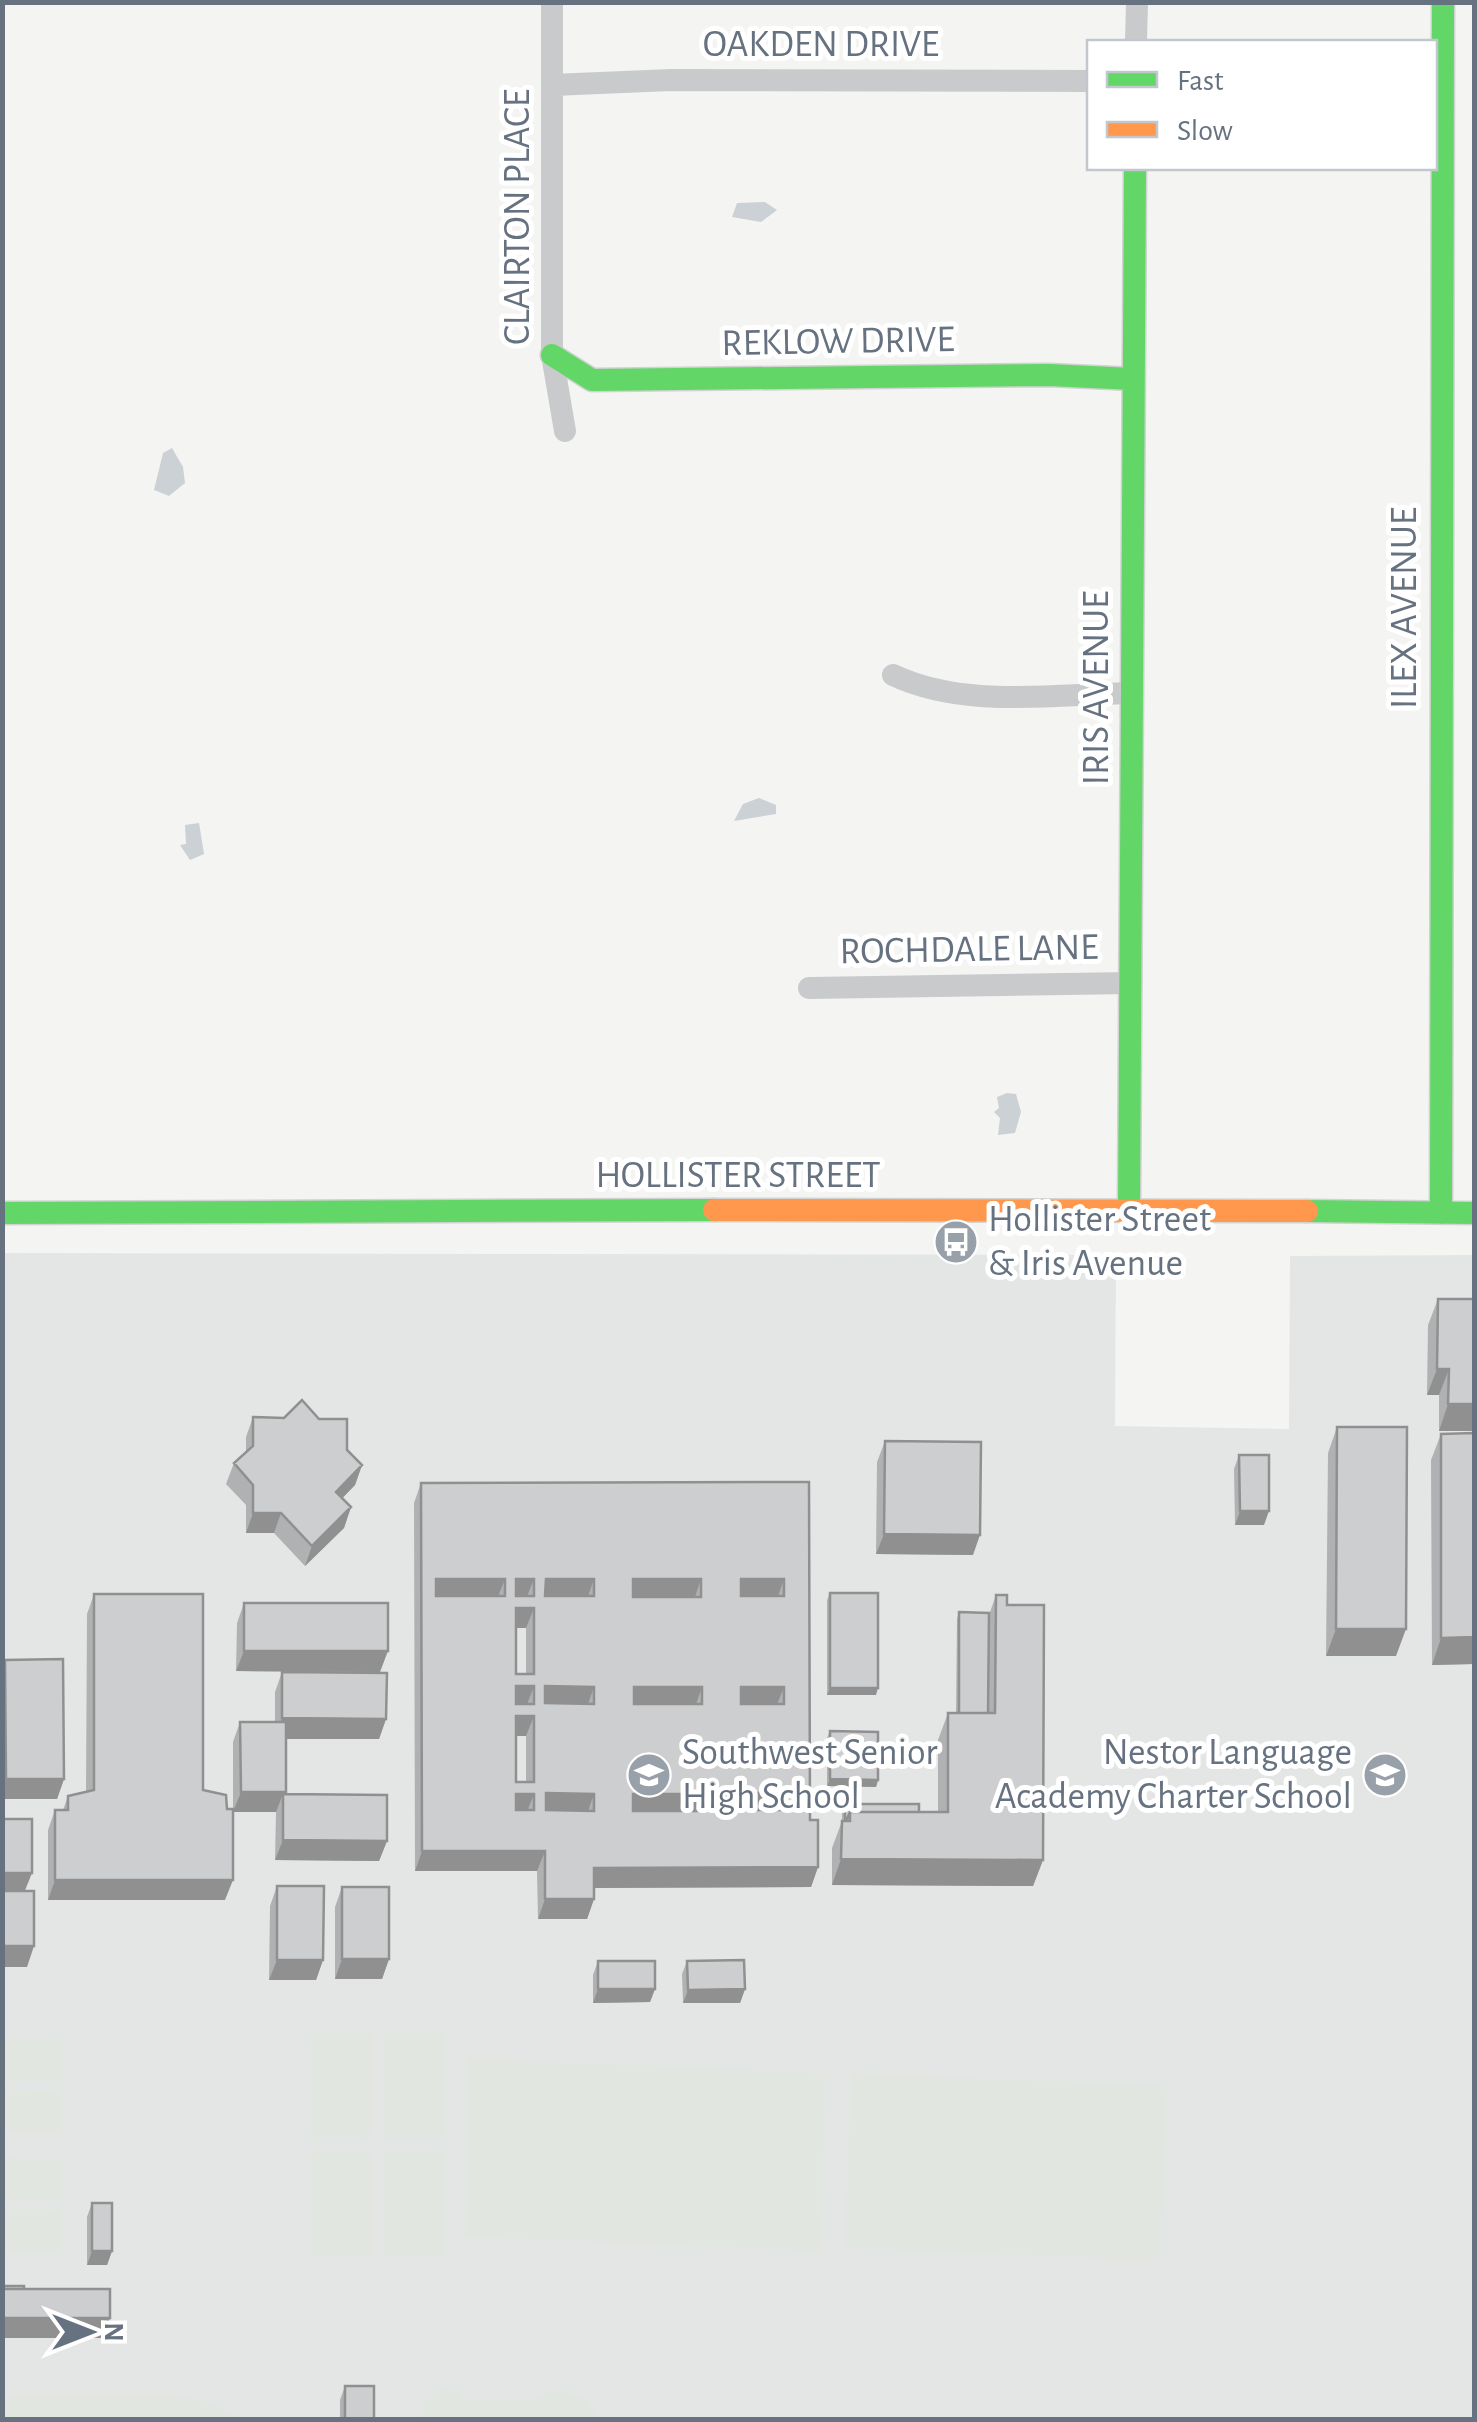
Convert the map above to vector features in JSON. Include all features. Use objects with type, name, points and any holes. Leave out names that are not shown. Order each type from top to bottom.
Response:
[{"type":"street","name":"CLAIRTON PLACE","points":[[552,2],[552,356],[564,431]]},
{"type":"street","points":[[1136,40],[1137,2]]},
{"type":"street","name":"ILEX AVENUE","points":[[1441,1213],[1438,941],[1444,2]]},
{"type":"street","name":"OAKDEN DRIVE","points":[[552,85],[671,80],[1087,81]]},
{"type":"street","name":"IRIS AVENUE","points":[[1129,1209],[1134,170]]},
{"type":"street","name":"REKLOW DRIVE","points":[[552,356],[592,380],[1029,375],[1133,378]]},
{"type":"street","points":[[893,675],[949,692],[988,696],[1132,693]]},
{"type":"street","name":"ROCHDALE LANE","points":[[809,988],[1131,983]]},
{"type":"street","name":"HOLLISTER STREET","points":[[2,1212],[1129,1209],[1474,1213]]},
{"type":"shaded area","points":[[765,202],[777,210],[761,222],[732,217],[737,203]]},
{"type":"shaded area","points":[[172,448],[183,467],[185,483],[169,496],[154,490],[163,453]]},
{"type":"shaded area","points":[[759,798],[776,805],[776,814],[734,821],[743,804]]},
{"type":"shaded area","points":[[199,823],[204,854],[190,860],[180,845],[186,844],[185,825]]},
{"type":"shaded area","points":[[1016,1094],[1021,1112],[1015,1133],[998,1135],[1000,1118],[994,1112],[999,1108],[997,1097]]},
{"type":"shaded area","name":"Southwest Senior High School","points":[[2,1253],[1116,1255],[1115,1426],[1289,1429],[1290,1256],[1474,1255],[1474,2419],[3,2419]]},
{"type":"shaded area","points":[[312,2033],[371,2033],[371,2138],[312,2137]]},
{"type":"shaded area","points":[[384,2033],[444,2033],[443,2138],[384,2138]]},
{"type":"shaded area","points":[[3,2039],[62,2039],[62,2081],[3,2081]]},
{"type":"shaded area","points":[[467,2058],[825,2073],[822,2251],[466,2237]]},
{"type":"shaded area","points":[[851,2073],[1167,2086],[1160,2261],[844,2248]]},
{"type":"shaded area","points":[[3,2089],[62,2090],[61,2131],[3,2131]]},
{"type":"shaded area","points":[[312,2151],[371,2151],[371,2256],[311,2256]]},
{"type":"shaded area","points":[[384,2151],[443,2151],[443,2256],[384,2256]]},
{"type":"shaded area","points":[[3,2158],[61,2159],[61,2201],[3,2200]]},
{"type":"shaded area","points":[[3,2209],[61,2210],[61,2252],[3,2251]]},
{"type":"shaded area","points":[[441,2389],[457,2391],[463,2400],[533,2399],[550,2389],[586,2397],[598,2419],[423,2419],[424,2402]]},
{"type":"shaded area","points":[[3,2396],[175,2396],[203,2400],[244,2419],[3,2419]]},
{"type":"building","points":[[1438,1299],[1474,1299],[1474,1404],[1448,1404],[1449,1369],[1437,1369]]},
{"type":"building","points":[[302,1400],[319,1419],[347,1419],[347,1450],[362,1465],[336,1492],[351,1507],[312,1546],[281,1513],[253,1513],[253,1485],[234,1463],[253,1446],[253,1417],[284,1418]]},
{"type":"building","points":[[1337,1427],[1407,1427],[1406,1629],[1336,1629]]},
{"type":"building","points":[[1474,1433],[1474,1637],[1441,1638],[1441,1434]]},
{"type":"building","points":[[885,1441],[981,1442],[980,1535],[884,1534]]},
{"type":"building","points":[[1239,1455],[1269,1455],[1269,1511],[1240,1511]]},
{"type":"building","points":[[809,1482],[810,1820],[818,1820],[818,1867],[594,1868],[594,1899],[545,1899],[545,1851],[422,1851],[421,1483]],"holes":[[[436,1579],[505,1579],[505,1596],[436,1596]],[[516,1579],[534,1579],[534,1596],[516,1596]],[[546,1579],[594,1579],[594,1596],[545,1596]],[[633,1579],[701,1579],[701,1597],[633,1597]],[[741,1579],[784,1579],[784,1596],[741,1596]],[[516,1608],[534,1608],[534,1674],[516,1674]],[[516,1686],[534,1686],[534,1704],[516,1704]],[[545,1686],[594,1687],[594,1704],[545,1703]],[[634,1687],[702,1687],[702,1704],[634,1704]],[[741,1687],[784,1687],[784,1704],[741,1704]],[[516,1716],[534,1716],[534,1782],[516,1782]],[[546,1793],[594,1794],[594,1811],[546,1810]],[[741,1793],[784,1793],[784,1810],[741,1810]],[[516,1794],[534,1794],[534,1810],[516,1810]],[[633,1794],[702,1794],[702,1811],[633,1811]]]},
{"type":"building","points":[[830,1593],[878,1593],[878,1688],[830,1688]]},
{"type":"building","points":[[94,1594],[203,1594],[203,1790],[226,1795],[227,1809],[233,1809],[233,1880],[55,1880],[55,1810],[68,1810],[68,1796],[94,1790]]},
{"type":"building","points":[[996,1595],[1007,1595],[1007,1605],[1044,1605],[1043,1860],[841,1859],[842,1821],[850,1821],[850,1812],[948,1812],[948,1713],[995,1713]]},
{"type":"building","points":[[244,1603],[388,1603],[388,1651],[244,1651]]},
{"type":"building","points":[[959,1612],[989,1613],[988,1713],[959,1713]]},
{"type":"building","points":[[63,1659],[64,1779],[6,1779],[5,1660]]},
{"type":"building","points":[[282,1672],[387,1673],[386,1719],[282,1718]]},
{"type":"building","points":[[240,1722],[286,1722],[286,1792],[241,1792]]},
{"type":"building","points":[[830,1731],[878,1732],[878,1780],[830,1779]]},
{"type":"building","points":[[283,1794],[387,1795],[387,1841],[283,1840]]},
{"type":"building","points":[[845,1804],[919,1804],[919,1812],[850,1812],[845,1821]]},
{"type":"building","points":[[2,1819],[32,1819],[32,1873],[2,1873]]},
{"type":"building","points":[[277,1886],[324,1886],[323,1960],[277,1960]]},
{"type":"building","points":[[342,1887],[389,1887],[389,1959],[342,1959]]},
{"type":"building","points":[[2,1891],[34,1891],[34,1946],[2,1946]]},
{"type":"building","points":[[744,1960],[745,1989],[688,1990],[687,1961]]},
{"type":"building","points":[[598,1961],[655,1961],[655,1989],[598,1989]]},
{"type":"building","points":[[92,2203],[112,2203],[112,2251],[92,2251]]},
{"type":"building","points":[[24,2286],[24,2289],[2,2289]]},
{"type":"building","points":[[2,2289],[110,2289],[110,2318],[2,2318]]},
{"type":"building","points":[[345,2386],[374,2386],[374,2420],[345,2420]]},
{"type":"traffic: fast","points":[[1441,1213],[1443,2]]},
{"type":"traffic: fast","points":[[1129,1209],[1135,170]]},
{"type":"traffic: fast","points":[[552,355],[592,380],[1049,375],[1133,379]]},
{"type":"traffic: fast","points":[[2,1213],[714,1210]]},
{"type":"traffic: fast","points":[[1307,1211],[1474,1213]]},
{"type":"traffic: slow","points":[[714,1210],[1307,1211]]},
{"type":"place","name":"Hollister Street & Iris Avenue","points":[[956,1242]]},
{"type":"place","name":"Southwest Senior High School","points":[[649,1775]]},
{"type":"place","name":"Nestor Language Academy Charter School","points":[[1385,1775]]}]
